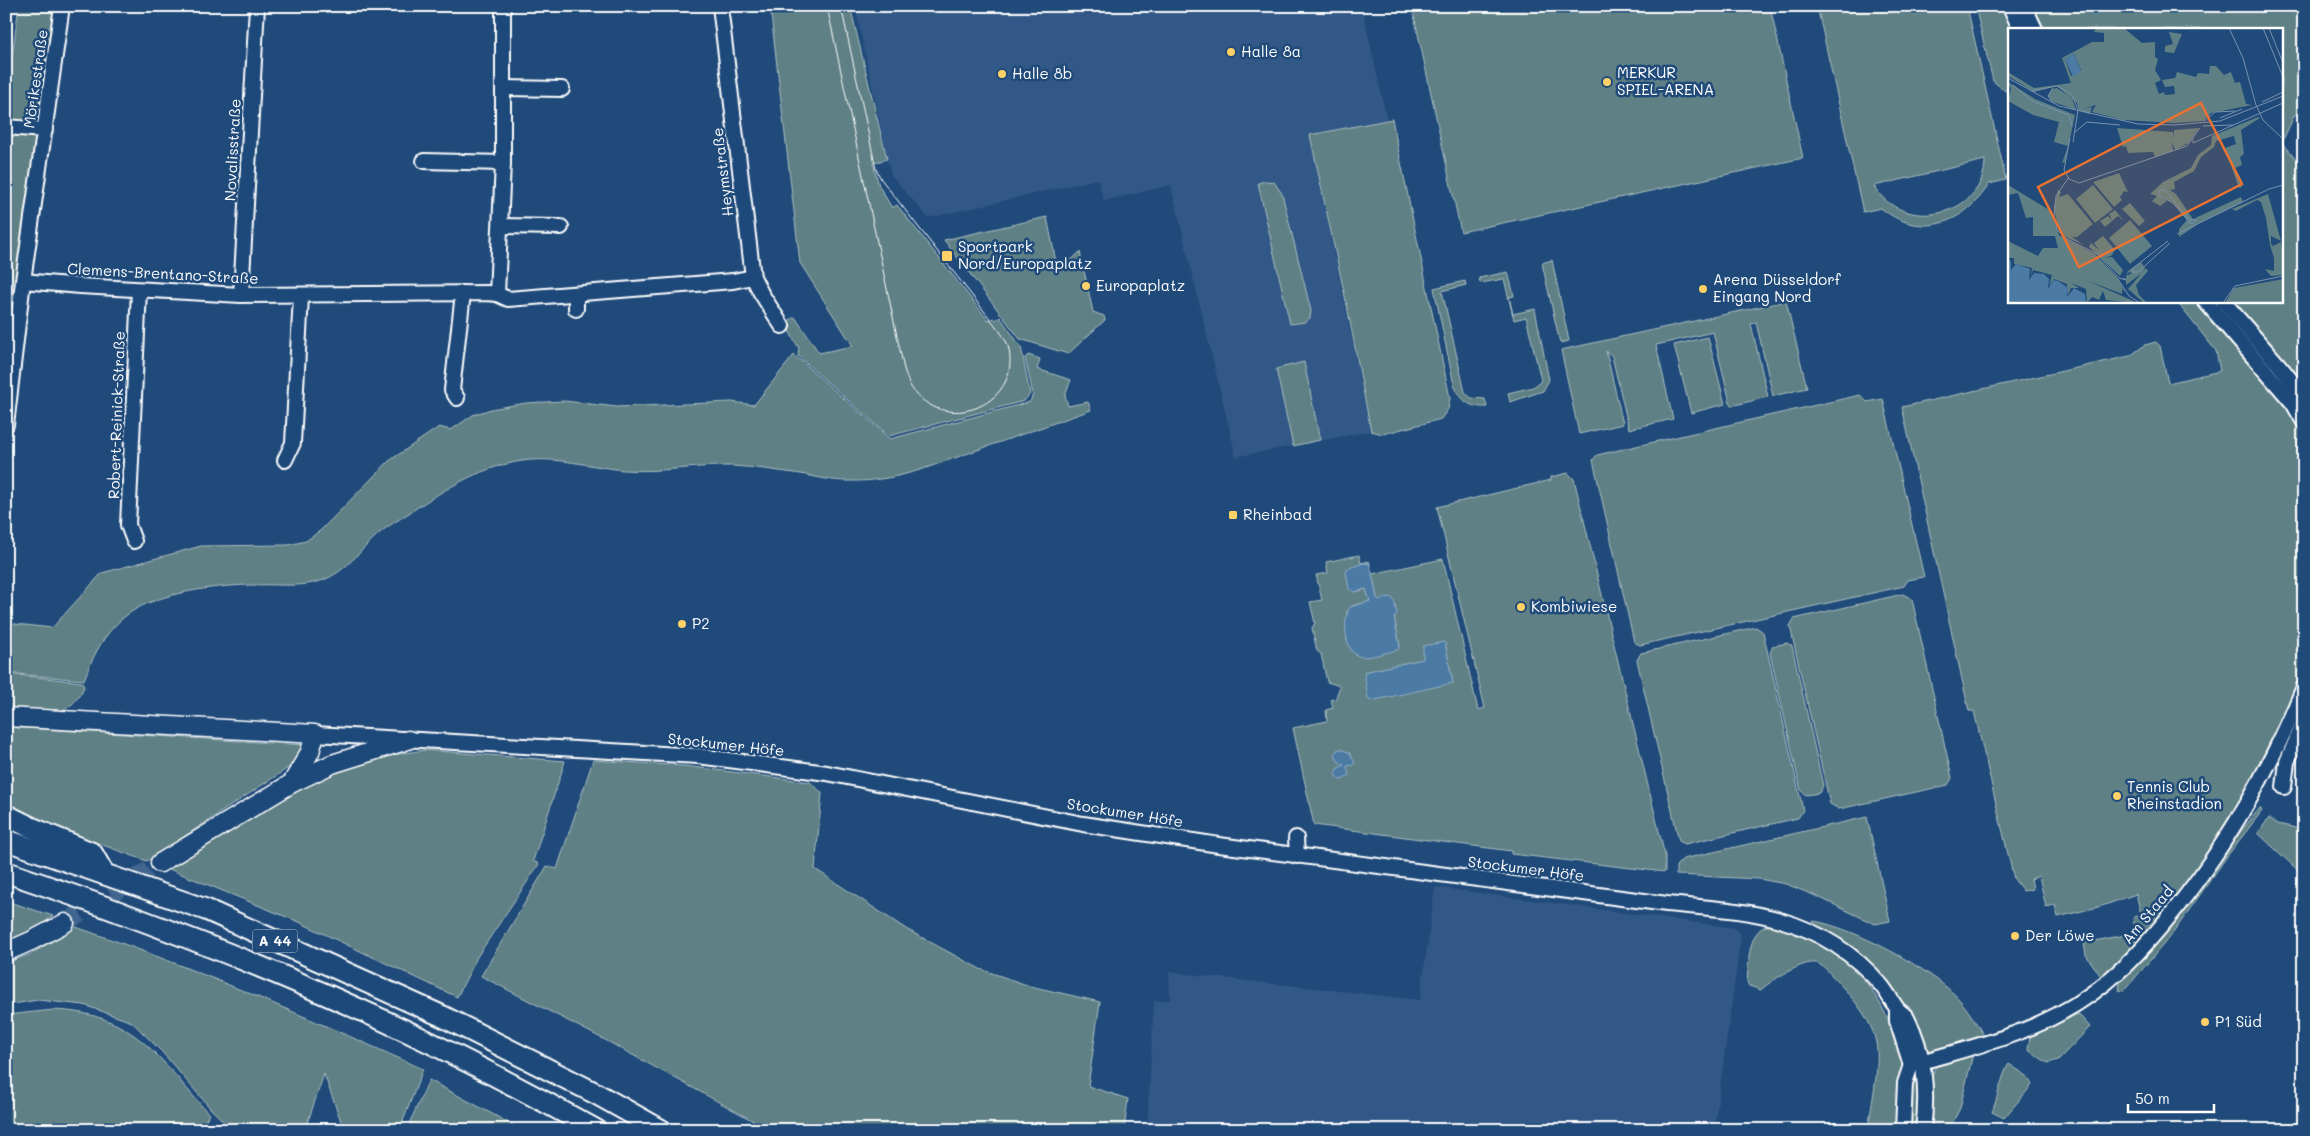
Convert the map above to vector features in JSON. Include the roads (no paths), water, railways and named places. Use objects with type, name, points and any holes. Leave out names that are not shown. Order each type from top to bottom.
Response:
[{"type":"highway","points":[[6,815],[92,853],[104,874]]},
{"type":"highway","name":"A 44","points":[[6,840],[207,910],[442,1016],[595,1093],[661,1130]]},
{"type":"highway","name":"A 44","points":[[6,872],[160,927],[301,984],[431,1043],[596,1130]]},
{"type":"highway","points":[[6,886],[64,906],[115,920],[160,927]]},
{"type":"main road","points":[[6,717],[315,734],[310,752],[292,783]]},
{"type":"main road","points":[[160,864],[292,783],[332,764],[408,740]]},
{"type":"main road","points":[[6,952],[32,941],[65,923]]},
{"type":"street","name":"Mörikestraße","points":[[6,425],[23,281],[62,6]]},
{"type":"street","name":"Novalisstraße","points":[[241,295],[257,6]]},
{"type":"street","points":[[497,294],[501,226],[504,88],[503,6]]},
{"type":"street","name":"Heymstraße","points":[[720,6],[753,277],[782,326]]},
{"type":"street","points":[[2010,6],[2020,28]]},
{"type":"street","points":[[2024,6],[2035,28]]},
{"type":"street","points":[[504,88],[562,89]]},
{"type":"street","points":[[6,128],[45,130]]},
{"type":"street","points":[[424,161],[502,163]]},
{"type":"street","points":[[501,226],[561,227]]},
{"type":"street","name":"Clemens-Brentano-Straße","points":[[23,281],[139,290],[241,295],[301,296],[463,293],[497,294],[508,299],[576,302],[733,282],[753,277]]},
{"type":"street","name":"Robert-Reinick-Straße","points":[[134,541],[128,525],[139,290]]},
{"type":"street","points":[[456,398],[452,390],[463,293]]},
{"type":"street","points":[[285,460],[293,443],[301,296]]},
{"type":"street","points":[[2206,302],[2293,403],[2304,422]]},
{"type":"street","points":[[2224,302],[2304,397]]},
{"type":"street","name":"Am Staad","points":[[1917,1063],[1989,1042],[2040,1024],[2076,1004],[2117,975],[2164,923],[2226,842],[2273,756],[2304,687]]},
{"type":"street","points":[[2284,787],[2287,762],[2304,722]]},
{"type":"street","name":"Stockumer Höfe","points":[[315,734],[698,756],[809,771],[1100,827],[1297,856],[1728,910],[1779,919],[1814,933],[1837,946],[1882,986],[1897,1009],[1906,1016],[1916,1041],[1917,1063]]},
{"type":"street","points":[[1296,838],[1297,856]]},
{"type":"street","name":"Stockumer Höfe","points":[[1897,1009],[1897,1021],[1917,1063]]},
{"type":"street","points":[[1916,1041],[1940,1056]]},
{"type":"street","points":[[1903,1130],[1905,1083],[1917,1063]]},
{"type":"street","points":[[1917,1063],[1922,1130]]},
{"type":"tunnel","points":[[65,923],[160,863]]},
{"type":"tram line","points":[[827,6],[907,378],[911,387],[925,402],[941,409],[959,411],[976,408],[991,399],[1003,387],[1009,370],[1008,346],[999,331],[881,179],[876,169],[841,6]]},
{"type":"place","name":"Halle 8a","points":[[1231,52]]},
{"type":"place","name":"Halle 8b","points":[[1002,74]]},
{"type":"place","name":"MERKUR SPIEL-ARENA","points":[[1607,82]]},
{"type":"place","name":"Sportpark Nord/Europaplatz","points":[[947,256]]},
{"type":"place","name":"Europaplatz","points":[[1086,286]]},
{"type":"place","name":"Arena Düsseldorf Eingang Nord","points":[[1703,289]]},
{"type":"place","name":"Rheinbad","points":[[1233,515]]},
{"type":"place","name":"Kombiwiese","points":[[1521,607]]},
{"type":"place","name":"P2","points":[[682,624]]},
{"type":"place","name":"Tennis Club Rheinstadion","points":[[2117,796]]},
{"type":"place","name":"Der Löwe","points":[[2015,936]]},
{"type":"place","name":"P1 Süd","points":[[2205,1022]]}]
